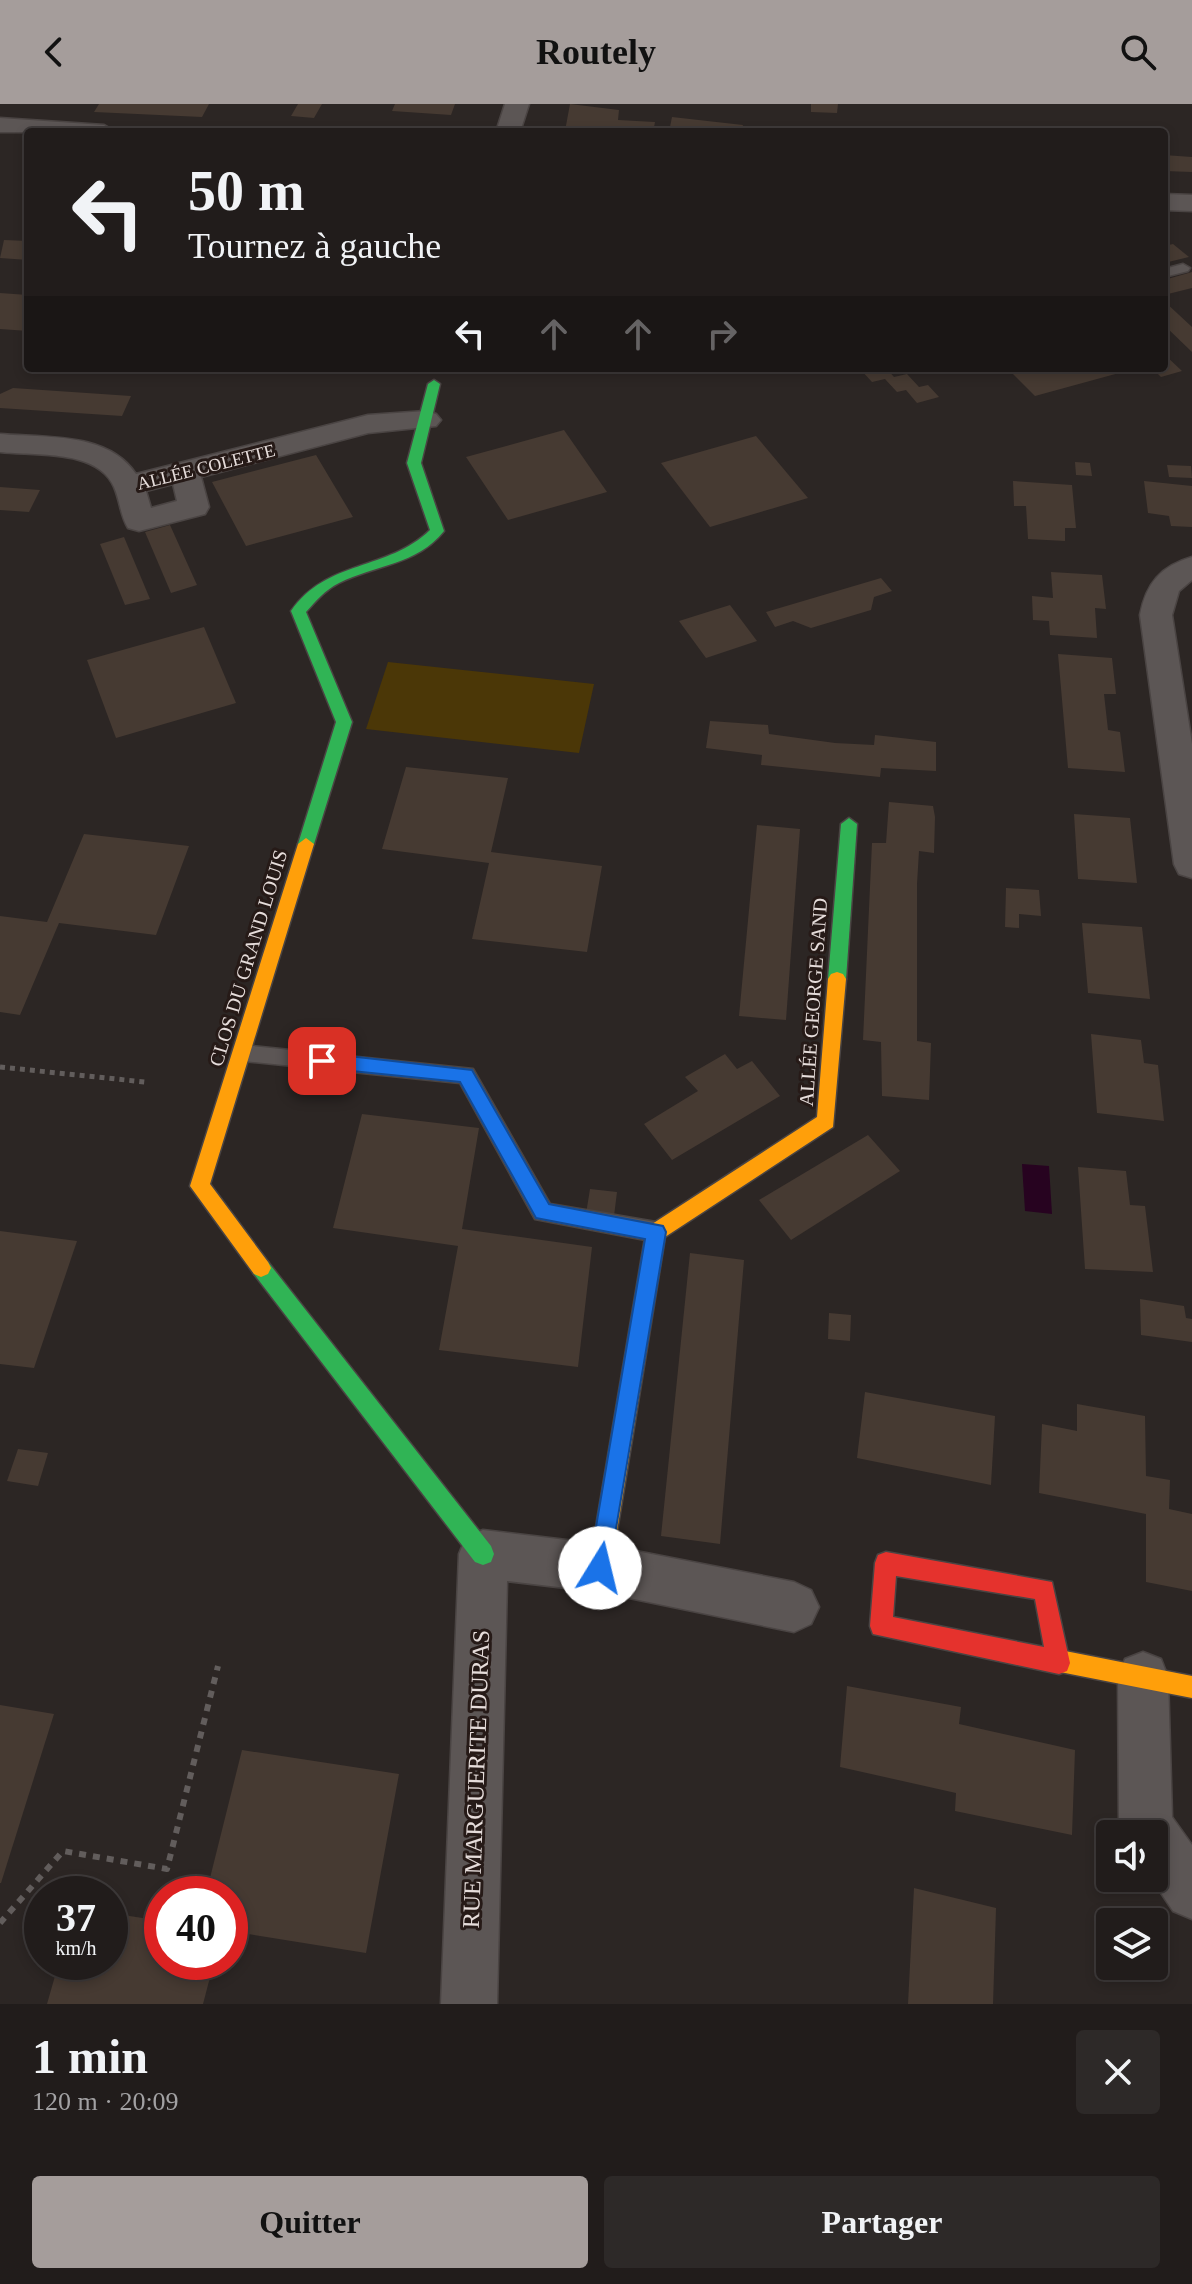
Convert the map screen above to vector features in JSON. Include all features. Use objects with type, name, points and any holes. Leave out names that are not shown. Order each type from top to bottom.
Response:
[{"type":"street","points":[[509,128],[517,104]]},
{"type":"street","points":[[0,125],[45,128]]},
{"type":"street","points":[[1168,202],[1192,203]]},
{"type":"street","name":"CLOS DU GRAND LOUIS","points":[[434,384],[426,420],[415,447],[413,469],[434,507],[437,531],[422,549],[339,574],[306,596],[298,611],[344,722],[200,1186],[317,1343],[483,1554]]},
{"type":"street","name":"ALLÉE COLETTE","points":[[0,443],[92,452],[115,465],[129,486],[139,521],[194,507],[185,474],[368,424],[426,420]]},
{"type":"street","points":[[1192,568],[1183,571],[1161,589],[1156,615],[1192,864]]},
{"type":"street","name":"ALLÉE GEORGE SAND","points":[[656,1232],[826,1121],[849,824]]},
{"type":"street","points":[[600,1568],[656,1232]]},
{"type":"street","points":[[483,1554],[600,1568],[794,1607]]},
{"type":"street","name":"RUE MARGUERITE DURAS","points":[[469,2004],[483,1554]]},
{"type":"street","points":[[1059,1663],[1044,1590],[886,1563],[881,1626],[1059,1663],[1192,1687]]},
{"type":"street","points":[[1143,1677],[1146,1820]]},
{"type":"street","points":[[1168,1857],[1192,1892]]},
{"type":"lane","points":[[1168,272],[1183,268]]},
{"type":"lane","points":[[243,1053],[466,1075],[543,1212],[656,1232]]},
{"type":"path","points":[[0,1067],[145,1082]]},
{"type":"path","points":[[0,1923],[63,1851],[167,1869],[218,1666]]},
{"type":"shaded area","points":[[388,662],[594,684],[579,753],[366,729]]},
{"type":"shaded area","points":[[1022,1164],[1049,1166],[1052,1214],[1025,1211]]},
{"type":"building","points":[[99,104],[209,104],[202,117],[94,112]]},
{"type":"building","points":[[298,104],[322,104],[314,118],[291,116]]},
{"type":"building","points":[[395,104],[455,104],[451,115],[392,111]]},
{"type":"building","points":[[570,104],[619,110],[618,120],[655,122],[654,128],[566,128]]},
{"type":"building","points":[[811,104],[838,104],[837,113],[811,112]]},
{"type":"building","points":[[672,117],[743,125],[742,128],[670,128]]},
{"type":"building","points":[[1168,155],[1192,157],[1192,172],[1168,171]]},
{"type":"building","points":[[4,240],[24,241],[24,260],[0,258]]},
{"type":"building","points":[[1173,244],[1189,257],[1168,262],[1168,245]]},
{"type":"building","points":[[1192,272],[1192,288],[1168,294],[1168,279]]},
{"type":"building","points":[[0,293],[24,295],[24,331],[0,329]]},
{"type":"building","points":[[1168,305],[1192,327],[1192,352],[1168,329]]},
{"type":"building","points":[[1168,358],[1182,371],[1161,377],[1156,372],[1168,372]]},
{"type":"building","points":[[863,372],[890,372],[894,377],[907,374],[919,387],[928,385],[939,397],[917,403],[906,390],[897,392],[885,379],[872,382]]},
{"type":"building","points":[[1011,372],[1119,373],[1035,396]]},
{"type":"building","points":[[13,388],[131,396],[122,416],[0,408],[0,394]]},
{"type":"building","points":[[564,430],[607,492],[508,520],[466,457]]},
{"type":"building","points":[[756,436],[808,498],[710,527],[661,463]]},
{"type":"building","points":[[316,455],[353,517],[246,546],[212,482]]},
{"type":"building","points":[[1075,462],[1090,463],[1092,476],[1076,475]]},
{"type":"building","points":[[1167,465],[1191,466],[1192,478],[1169,477]]},
{"type":"building","points":[[1013,481],[1072,485],[1076,528],[1065,528],[1065,541],[1028,539],[1026,506],[1014,506]]},
{"type":"building","points":[[1144,481],[1192,486],[1192,527],[1171,526],[1169,516],[1148,513]]},
{"type":"building","points":[[0,487],[40,490],[29,512],[0,510]]},
{"type":"building","points":[[170,525],[197,585],[171,593],[145,532]]},
{"type":"building","points":[[124,537],[150,599],[125,605],[100,544]]},
{"type":"building","points":[[1051,572],[1102,575],[1106,609],[1095,608],[1097,638],[1050,635],[1049,621],[1033,620],[1032,596],[1053,598]]},
{"type":"building","points":[[881,578],[892,591],[874,597],[871,610],[811,628],[793,621],[775,627],[766,612]]},
{"type":"building","points":[[730,605],[757,641],[706,658],[679,621]]},
{"type":"building","points":[[204,627],[236,703],[116,738],[87,660]]},
{"type":"building","points":[[1058,654],[1112,658],[1116,694],[1104,694],[1108,730],[1120,732],[1125,772],[1068,768]]},
{"type":"building","points":[[710,721],[768,725],[769,734],[835,743],[874,745],[875,735],[936,742],[936,771],[881,768],[880,777],[761,765],[762,755],[706,748]]},
{"type":"building","points":[[406,767],[508,778],[491,852],[602,866],[587,952],[472,939],[489,863],[382,849]]},
{"type":"building","points":[[889,802],[933,806],[935,817],[934,853],[919,851],[917,884],[917,1041],[931,1043],[929,1100],[882,1096],[881,1042],[863,1040],[872,843],[886,843]]},
{"type":"building","points":[[1074,814],[1130,818],[1137,883],[1078,879]]},
{"type":"building","points":[[757,825],[800,829],[786,1020],[739,1016]]},
{"type":"building","points":[[84,834],[189,846],[156,935],[59,923],[20,1015],[0,1012],[0,916],[47,922]]},
{"type":"building","points":[[1006,888],[1039,890],[1041,916],[1019,914],[1019,928],[1005,927]]},
{"type":"building","points":[[1082,923],[1142,927],[1150,999],[1088,993]]},
{"type":"building","points":[[1091,1034],[1141,1040],[1144,1063],[1158,1065],[1164,1121],[1097,1113]]},
{"type":"building","points":[[725,1054],[737,1069],[752,1061],[780,1096],[672,1160],[644,1124],[698,1091],[685,1077]]},
{"type":"building","points":[[362,1114],[479,1128],[462,1229],[592,1247],[578,1367],[439,1350],[458,1246],[333,1228]]},
{"type":"building","points":[[868,1135],[900,1171],[791,1240],[759,1200]]},
{"type":"building","points":[[1078,1167],[1126,1171],[1130,1205],[1145,1206],[1153,1272],[1085,1269]]},
{"type":"building","points":[[590,1189],[617,1192],[614,1216],[586,1214]]},
{"type":"building","points":[[0,1231],[77,1241],[34,1368],[0,1364]]},
{"type":"building","points":[[690,1253],[744,1260],[720,1544],[661,1536]]},
{"type":"building","points":[[1140,1299],[1184,1306],[1186,1318],[1192,1319],[1192,1342],[1141,1335]]},
{"type":"building","points":[[829,1313],[851,1315],[850,1341],[828,1339]]},
{"type":"building","points":[[865,1392],[995,1416],[991,1485],[857,1458]]},
{"type":"building","points":[[1077,1404],[1145,1416],[1146,1476],[1170,1480],[1169,1509],[1192,1514],[1192,1591],[1146,1582],[1146,1514],[1039,1493],[1042,1424],[1077,1431]]},
{"type":"building","points":[[18,1449],[48,1453],[38,1486],[7,1481]]},
{"type":"building","points":[[847,1686],[961,1707],[959,1724],[1075,1750],[1072,1835],[955,1811],[956,1793],[840,1767]]},
{"type":"building","points":[[0,1705],[54,1714],[1,1883],[0,1883]]},
{"type":"building","points":[[242,1750],[399,1774],[366,1953],[248,1934],[248,1876],[210,1876]]},
{"type":"building","points":[[914,1888],[996,1908],[993,2004],[908,2004]]},
{"type":"building","points":[[128,1916],[144,1918],[144,1980],[209,1980],[203,2004],[47,2004],[54,1980],[128,1980]]},
{"type":"traffic: fast","points":[[306,844],[344,722],[298,611],[314,593],[332,581],[406,555],[437,531],[414,463],[434,384]]},
{"type":"traffic: fast","points":[[837,979],[849,824]]},
{"type":"traffic: fast","points":[[261,1268],[483,1554]]},
{"type":"traffic: slow","points":[[261,1268],[200,1186],[306,844]]},
{"type":"traffic: slow","points":[[600,1568],[656,1232],[826,1121],[837,979]]},
{"type":"traffic: slow","points":[[1055,1660],[1192,1687]]},
{"type":"traffic: jam","points":[[1055,1660],[881,1626],[886,1563],[1044,1590],[1059,1663]]},
{"type":"route","points":[[322,1061],[466,1075],[543,1212],[656,1232],[600,1568]]}]
